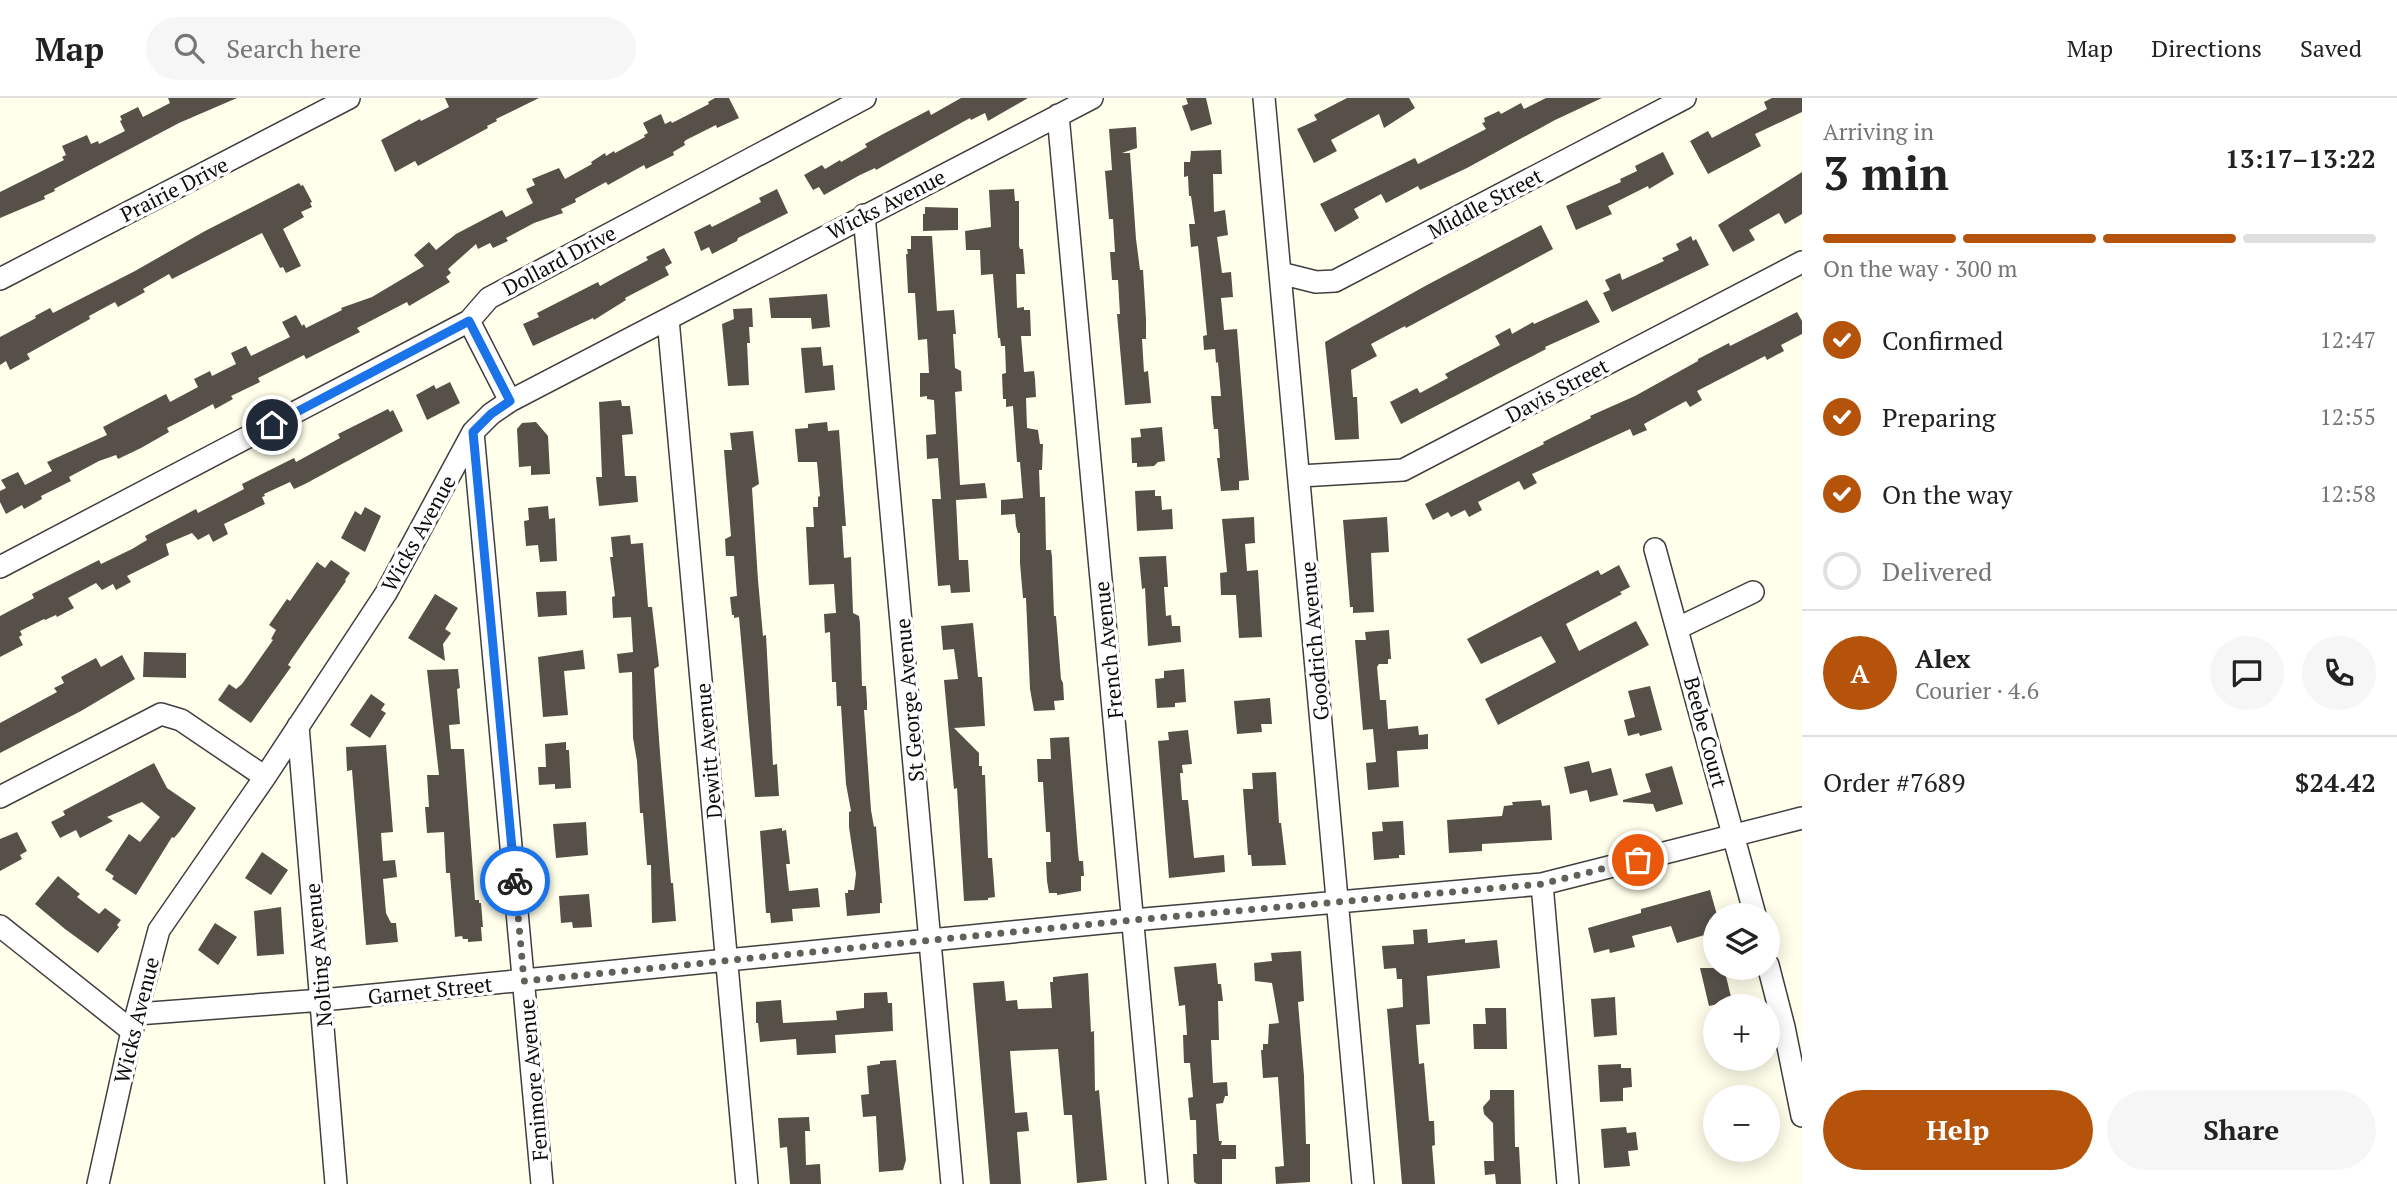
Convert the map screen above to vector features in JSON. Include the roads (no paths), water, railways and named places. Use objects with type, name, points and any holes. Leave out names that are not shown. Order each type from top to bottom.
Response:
[{"type":"street","name":"Prairie Drive","points":[[0,279],[349,98]]},
{"type":"street","name":"Dollard Drive","points":[[0,567],[469,321],[489,298],[865,98]]},
{"type":"street","name":"Wicks Avenue","points":[[98,1184],[134,1022],[159,930],[265,777],[386,593],[473,432],[491,414],[510,401],[1092,98]]},
{"type":"street","name":"Goodrich Avenue","points":[[1264,98],[1363,1184]]},
{"type":"street","name":"Middle Street","points":[[1280,273],[1316,282],[1335,281],[1685,98]]},
{"type":"street","name":"French Avenue","points":[[1058,115],[1157,1184]]},
{"type":"street","name":"St George Avenue","points":[[864,215],[952,1184]]},
{"type":"street","name":"Davis Street","points":[[1300,476],[1403,470],[1802,262]]},
{"type":"street","name":"Dewitt Avenue","points":[[668,319],[747,1184]]},
{"type":"street","points":[[469,321],[510,401]]},
{"type":"street","name":"Fenimore Avenue","points":[[473,432],[542,1184]]},
{"type":"street","name":"Beebe Court","points":[[1655,549],[1752,903]]},
{"type":"street","points":[[1678,628],[1753,592]]},
{"type":"street","points":[[0,797],[161,714],[181,720],[265,777]]},
{"type":"street","name":"Nolting Avenue","points":[[298,726],[336,1184]]},
{"type":"street","name":"Garnet Street","points":[[134,1022],[322,1000],[1133,920],[1542,884],[1802,818]]},
{"type":"street","points":[[1542,884],[1568,1184]]},
{"type":"street","points":[[0,926],[134,1022]]},
{"type":"street","points":[[1772,980],[1802,1116]]}]
